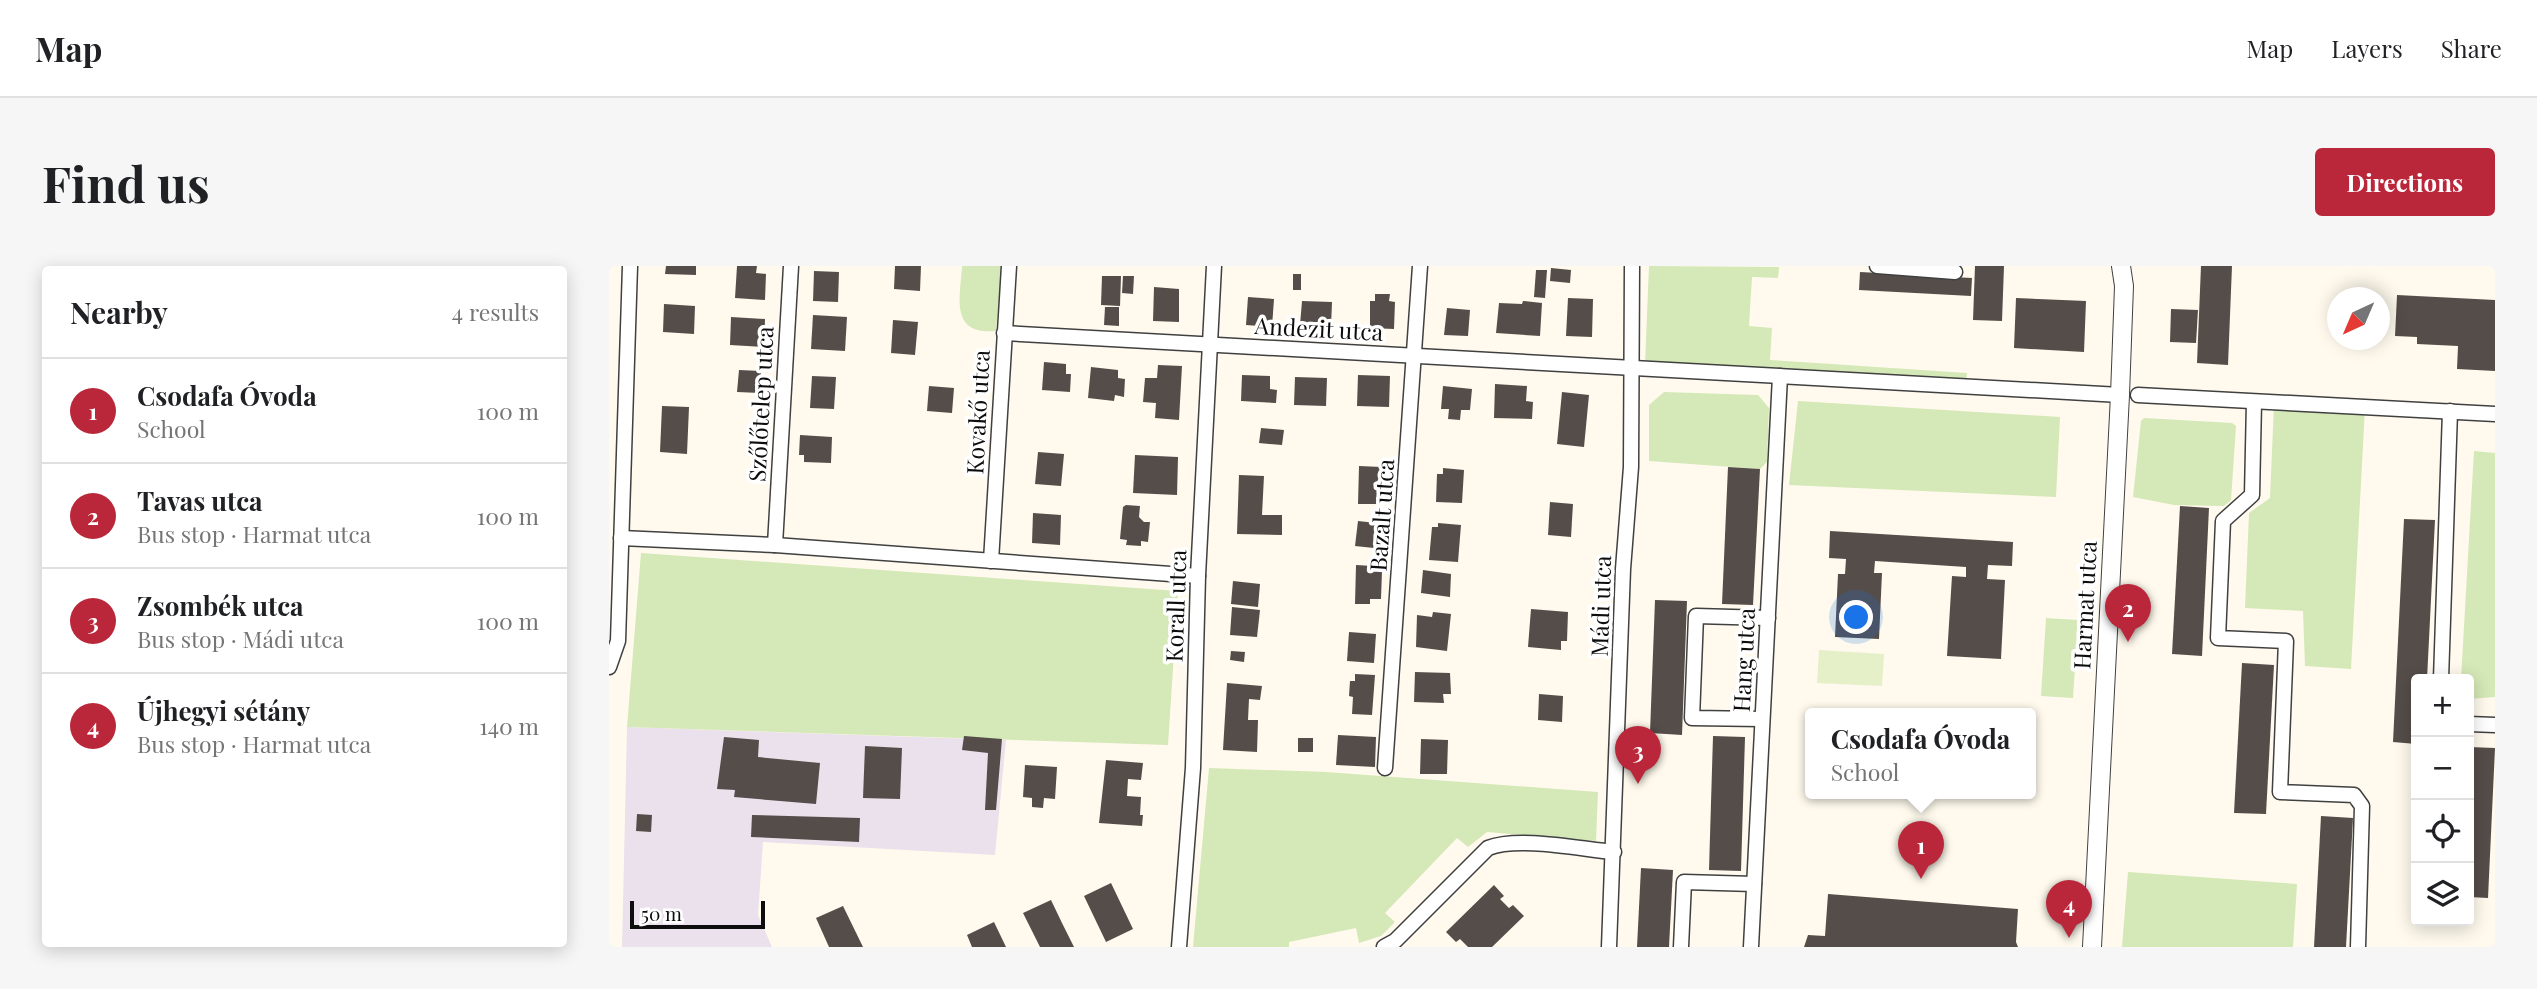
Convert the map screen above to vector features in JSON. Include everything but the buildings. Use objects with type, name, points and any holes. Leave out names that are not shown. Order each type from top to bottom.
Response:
[{"type":"street","points":[[609,667],[618,641],[630,266]]},
{"type":"street","name":"Szőlőtelep utca","points":[[775,545],[791,266]]},
{"type":"street","name":"Kovakő utca","points":[[991,561],[1009,266]]},
{"type":"street","name":"Korall utca","points":[[1179,947],[1193,768],[1198,576],[1214,266]]},
{"type":"street","name":"Bazalt utca","points":[[1385,768],[1420,266]]},
{"type":"street","name":"Mádi utca","points":[[1609,947],[1623,569],[1631,467],[1632,266]]},
{"type":"street","points":[[1877,266],[1955,272]]},
{"type":"street","name":"Harmat utca","points":[[2092,947],[2129,395],[2121,266]]},
{"type":"street","name":"Andezit utca","points":[[1004,333],[2495,414]]},
{"type":"street","name":"Hang utca","points":[[1751,947],[1780,376]]},
{"type":"street","points":[[2255,402],[2252,495],[2224,521],[2218,638],[2286,641],[2280,792],[2354,795],[2362,806],[2358,947]]},
{"type":"street","points":[[2441,674],[2450,411]]},
{"type":"street","points":[[621,538],[775,545],[1198,576]]},
{"type":"street","points":[[609,630],[618,603]]},
{"type":"street","points":[[1762,719],[1692,718],[1696,616],[1768,618]]},
{"type":"street","points":[[2474,724],[2495,725]]},
{"type":"street","points":[[1384,947],[1395,941],[1488,848],[1499,844],[1521,844],[1614,852]]},
{"type":"street","points":[[1681,947],[1684,882],[1754,884]]},
{"type":"shaded area","points":[[627,727],[1006,740],[995,855],[763,842],[758,915],[772,947],[622,947]]},
{"type":"green space","points":[[962,266],[1002,266],[996,331],[981,331],[965,321],[960,302]]},
{"type":"green space","points":[[1649,266],[1779,267],[1778,278],[1752,277],[1749,326],[1772,328],[1770,360],[1967,373],[1966,382],[1645,364]]},
{"type":"green space","points":[[1664,392],[1758,395],[1769,408],[1767,462],[1760,469],[1649,461],[1649,405]]},
{"type":"green space","points":[[1798,401],[2060,417],[2056,497],[1789,485]]},
{"type":"green space","points":[[2274,404],[2365,408],[2351,669],[2305,666],[2303,611],[2245,608],[2249,513],[2270,498]]},
{"type":"green space","points":[[2144,418],[2232,423],[2236,426],[2231,500],[2224,506],[2174,505],[2133,497],[2141,421]]},
{"type":"green space","points":[[2474,451],[2495,453],[2495,697],[2474,699],[2474,674],[2461,674]]},
{"type":"green space","points":[[641,553],[1178,591],[1168,745],[627,727]]},
{"type":"green space","points":[[2046,618],[2078,620],[2073,698],[2041,696]]},
{"type":"green space","points":[[1819,650],[1884,654],[1882,686],[1817,683]]},
{"type":"green space","points":[[1209,768],[1326,772],[1598,792],[1596,841],[1487,832],[1468,847],[1457,838],[1385,913],[1395,922],[1381,936],[1359,943],[1356,928],[1289,942],[1289,947],[1193,947]]},
{"type":"green space","points":[[2128,872],[2297,884],[2293,947],[2122,947]]},
{"type":"place","name":"Tavas utca","points":[[2128,642]]},
{"type":"place","name":"Zsombék utca","points":[[1638,784]]},
{"type":"place","name":"Csodafa Óvoda","points":[[1921,879]]},
{"type":"place","name":"Újhegyi sétány","points":[[2069,938]]}]
